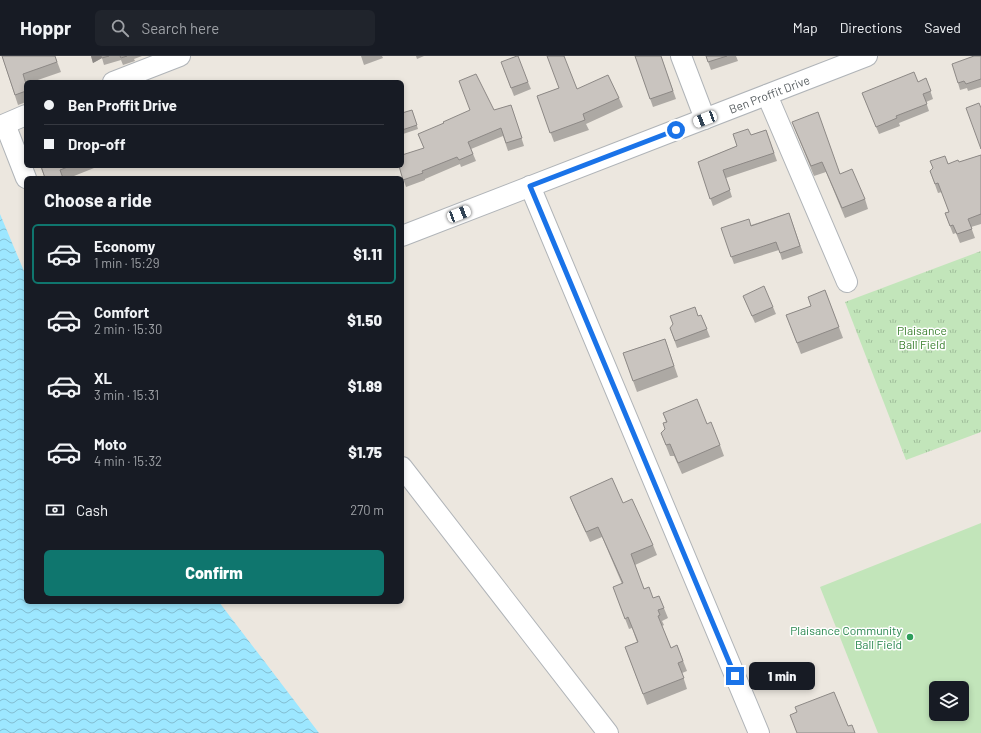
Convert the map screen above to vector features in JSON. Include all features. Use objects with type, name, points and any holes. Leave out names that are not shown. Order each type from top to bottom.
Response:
[{"type":"street","points":[[118,80],[180,56]]},
{"type":"street","points":[[681,56],[705,119]]},
{"type":"street","name":"Ben Proffit Drive","points":[[404,235],[867,56]]},
{"type":"street","points":[[767,95],[847,282]]},
{"type":"street","points":[[24,117],[5,124],[25,176]]},
{"type":"street","points":[[530,186],[759,733]]},
{"type":"street","points":[[404,470],[608,733]]},
{"type":"green space","name":"Plaisance Ball Field","points":[[981,251],[981,432],[906,460],[845,302]]},
{"type":"green space","name":"Plaisance Community Ball Field","points":[[981,523],[981,733],[878,733],[820,587]]},
{"type":"water","points":[[0,214],[24,271],[24,604],[221,604],[319,733],[0,733]]},
{"type":"building","points":[[2,56],[55,56],[57,62],[23,74],[25,80],[24,92],[15,95]]},
{"type":"building","points":[[517,56],[528,82],[511,88],[501,62]]},
{"type":"building","points":[[547,56],[564,56],[577,89],[608,75],[619,98],[583,114],[585,120],[550,133],[537,96],[559,88]]},
{"type":"building","points":[[635,56],[661,56],[673,91],[650,99]]},
{"type":"building","points":[[706,56],[727,56],[708,62]]},
{"type":"building","points":[[974,56],[981,56],[981,79],[966,84],[964,81],[958,83],[952,64]]},
{"type":"building","points":[[914,72],[918,82],[926,78],[931,91],[923,94],[927,104],[896,116],[897,118],[876,127],[862,93]]},
{"type":"building","points":[[476,74],[494,110],[511,105],[522,138],[506,143],[501,128],[468,142],[473,154],[459,160],[457,157],[422,171],[423,173],[404,180],[404,176],[402,176],[400,168],[404,168],[404,154],[424,148],[418,134],[470,110],[459,81]]},
{"type":"building","points":[[979,103],[981,108],[981,149],[966,108]]},
{"type":"building","points":[[412,110],[417,125],[404,129],[404,112]]},
{"type":"building","points":[[818,112],[840,174],[852,169],[865,199],[842,208],[822,162],[811,166],[792,122]]},
{"type":"building","points":[[748,129],[751,135],[766,130],[774,153],[723,170],[730,190],[710,199],[698,162],[737,146],[733,134]]},
{"type":"building","points":[[981,155],[981,214],[968,219],[972,229],[957,234],[953,225],[950,226],[945,213],[949,212],[938,183],[935,184],[930,171],[933,168],[930,161],[945,156],[948,164],[958,160],[959,162]]},
{"type":"building","points":[[42,168],[65,168],[60,170],[62,176],[44,176]]},
{"type":"building","points":[[789,213],[800,246],[780,253],[776,242],[731,257],[721,228],[749,219],[751,226]]},
{"type":"building","points":[[764,286],[773,307],[752,316],[743,296]]},
{"type":"building","points":[[825,290],[839,327],[797,343],[786,315],[811,306],[808,297]]},
{"type":"building","points":[[695,307],[698,316],[701,315],[707,329],[675,341],[670,328],[673,324],[670,316]]},
{"type":"building","points":[[665,339],[674,366],[633,381],[623,353]]},
{"type":"building","points":[[697,399],[707,424],[711,422],[720,445],[678,463],[670,444],[666,445],[661,433],[665,429],[663,423],[667,422],[663,413]]},
{"type":"building","points":[[612,478],[623,503],[632,499],[653,545],[631,554],[644,589],[649,587],[653,598],[659,596],[664,608],[658,610],[660,615],[658,616],[671,648],[677,645],[683,661],[678,663],[684,678],[643,694],[625,647],[638,642],[628,617],[625,619],[613,587],[623,583],[598,527],[586,532],[570,497]]},
{"type":"building","points":[[834,692],[848,726],[852,725],[855,733],[797,733],[790,715],[797,712],[795,707]]},
{"type":"place","name":"Plaisance Community Ball Field","points":[[910,637]]},
{"type":"route","points":[[676,130],[530,186],[735,676]]}]
